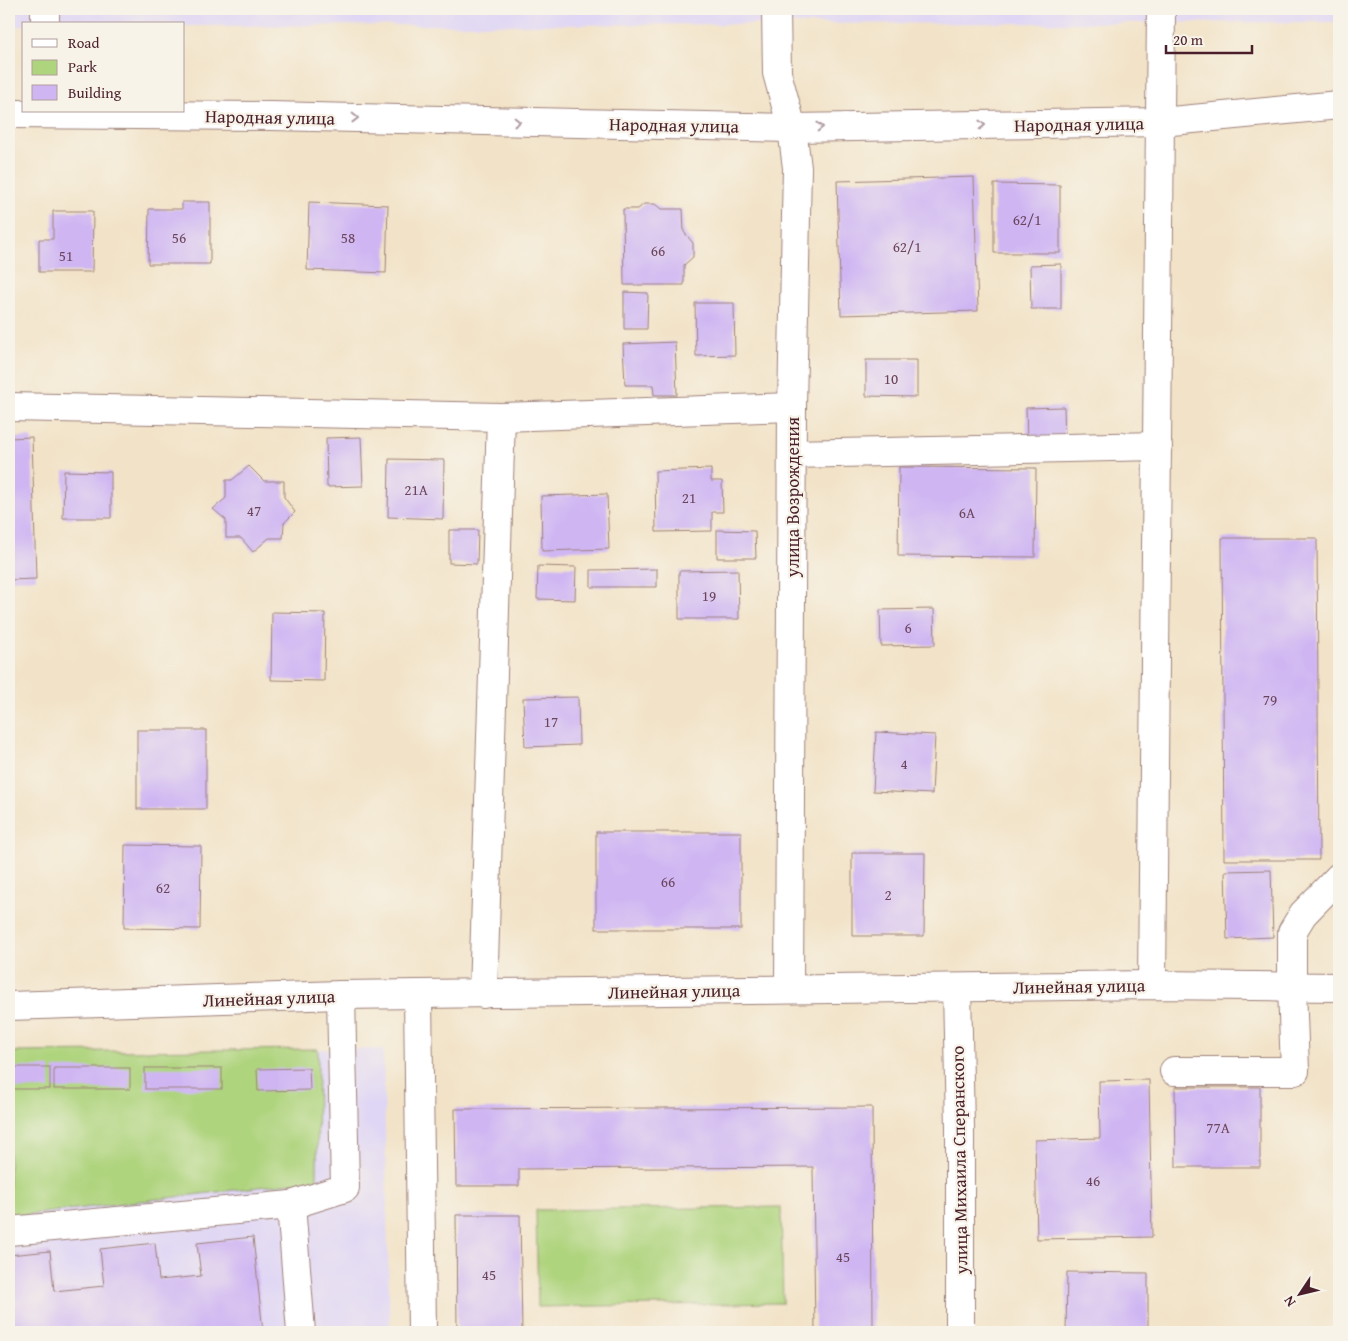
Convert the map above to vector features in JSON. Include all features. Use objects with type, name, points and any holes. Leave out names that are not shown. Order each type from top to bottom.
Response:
[{"type":"street","points":[[45,9],[45,22]]},
{"type":"street","name":"улица Возрождения","points":[[776,9],[777,73],[792,128],[797,168],[792,407],[789,989]]},
{"type":"street","points":[[1152,985],[1161,9]]},
{"type":"street","name":"Народная улица","points":[[9,114],[271,116],[792,128],[1161,122],[1339,104]]},
{"type":"street","points":[[9,407],[502,417],[792,407]]},
{"type":"street","points":[[483,994],[502,417]]},
{"type":"street","points":[[792,454],[1158,446]]},
{"type":"street","points":[[1174,1071],[1295,1071],[1292,932],[1303,914],[1339,877]]},
{"type":"street","name":"Линейная улица","points":[[9,1006],[341,995],[1152,985],[1339,987]]},
{"type":"street","name":"улица Михаила Сперанского","points":[[958,988],[960,1332]]},
{"type":"street","points":[[418,994],[422,1332]]},
{"type":"street","points":[[9,1231],[290,1205],[345,1188],[341,995]]},
{"type":"street","points":[[290,1205],[300,1332]]},
{"type":"shaded area","points":[[9,9],[1339,9],[1339,22],[185,26],[185,22],[22,22],[22,26],[9,26]]},
{"type":"shaded area","points":[[383,1049],[390,1332],[9,1332],[9,1052]]},
{"type":"green space","points":[[318,1049],[317,1180],[9,1217],[9,1052]]},
{"type":"green space","points":[[781,1207],[783,1303],[538,1307],[536,1210]]},
{"type":"building","points":[[974,177],[978,311],[841,315],[837,181]]},
{"type":"building","points":[[994,184],[1060,185],[1060,253],[994,253]]},
{"type":"building","points":[[182,202],[210,202],[210,264],[148,264],[149,209],[182,209]]},
{"type":"building","points":[[309,202],[388,205],[386,273],[307,270]]},
{"type":"building","points":[[644,204],[655,204],[661,209],[683,209],[684,232],[693,243],[693,257],[684,265],[684,285],[624,285],[623,209],[638,209]]},
{"type":"building","points":[[53,211],[93,211],[92,272],[39,272],[39,239],[53,239]]},
{"type":"building","points":[[1061,264],[1061,309],[1031,309],[1030,265]]},
{"type":"building","points":[[624,292],[648,293],[647,329],[624,329]]},
{"type":"building","points":[[695,303],[734,303],[735,355],[696,356]]},
{"type":"building","points":[[675,342],[677,395],[654,395],[653,385],[625,385],[623,344]]},
{"type":"building","points":[[866,360],[917,360],[917,397],[866,396]]},
{"type":"building","points":[[1064,407],[1065,440],[1027,441],[1026,408]]},
{"type":"building","points":[[32,437],[36,579],[9,580],[9,438]]},
{"type":"building","points":[[361,437],[363,486],[327,487],[326,438]]},
{"type":"building","points":[[389,459],[444,460],[443,519],[388,517]]},
{"type":"building","points":[[249,466],[264,481],[284,481],[284,497],[295,512],[284,523],[283,538],[269,538],[253,552],[241,538],[226,538],[226,520],[213,509],[226,498],[226,480],[232,480]]},
{"type":"building","points":[[899,467],[1036,468],[1035,557],[898,556]]},
{"type":"building","points":[[711,469],[711,481],[722,481],[723,512],[712,512],[712,531],[656,532],[655,471]]},
{"type":"building","points":[[64,471],[111,472],[111,518],[63,518]]},
{"type":"building","points":[[607,494],[609,549],[542,551],[541,496]]},
{"type":"building","points":[[449,530],[478,530],[477,564],[449,563]]},
{"type":"building","points":[[717,530],[755,531],[756,558],[717,558]]},
{"type":"building","points":[[1222,538],[1317,538],[1319,860],[1224,860]]},
{"type":"building","points":[[538,566],[576,567],[575,600],[537,599]]},
{"type":"building","points":[[657,569],[657,587],[591,587],[591,570]]},
{"type":"building","points":[[738,570],[739,619],[679,619],[679,571]]},
{"type":"building","points":[[934,609],[935,645],[881,646],[880,610]]},
{"type":"building","points":[[272,612],[325,613],[324,681],[271,680]]},
{"type":"building","points":[[578,697],[579,745],[525,747],[523,698]]},
{"type":"building","points":[[137,730],[206,730],[206,809],[137,809]]},
{"type":"building","points":[[876,732],[935,735],[932,794],[873,791]]},
{"type":"building","points":[[596,832],[741,832],[741,929],[596,929]]},
{"type":"building","points":[[125,845],[201,846],[200,929],[124,928]]},
{"type":"building","points":[[852,853],[925,853],[924,936],[852,936]]},
{"type":"building","points":[[1271,870],[1273,937],[1227,939],[1225,871]]},
{"type":"building","points":[[9,1067],[50,1067],[50,1089],[9,1089]]},
{"type":"building","points":[[54,1068],[130,1068],[130,1089],[54,1089]]},
{"type":"building","points":[[145,1068],[222,1068],[222,1089],[145,1089]]},
{"type":"building","points":[[309,1068],[310,1090],[258,1091],[257,1069]]},
{"type":"building","points":[[1149,1080],[1152,1237],[1037,1239],[1035,1140],[1100,1138],[1099,1081]]},
{"type":"building","points":[[1175,1087],[1260,1087],[1260,1167],[1176,1167]]},
{"type":"building","points":[[872,1107],[873,1332],[815,1332],[813,1167],[519,1169],[519,1186],[456,1186],[455,1109]]},
{"type":"building","points":[[456,1215],[520,1215],[522,1332],[457,1332]]},
{"type":"building","points":[[253,1237],[263,1332],[9,1332],[9,1255],[50,1251],[54,1291],[104,1286],[100,1249],[155,1243],[159,1280],[201,1276],[197,1243]]},
{"type":"building","points":[[1067,1272],[1148,1273],[1148,1332],[1066,1332]]}]
